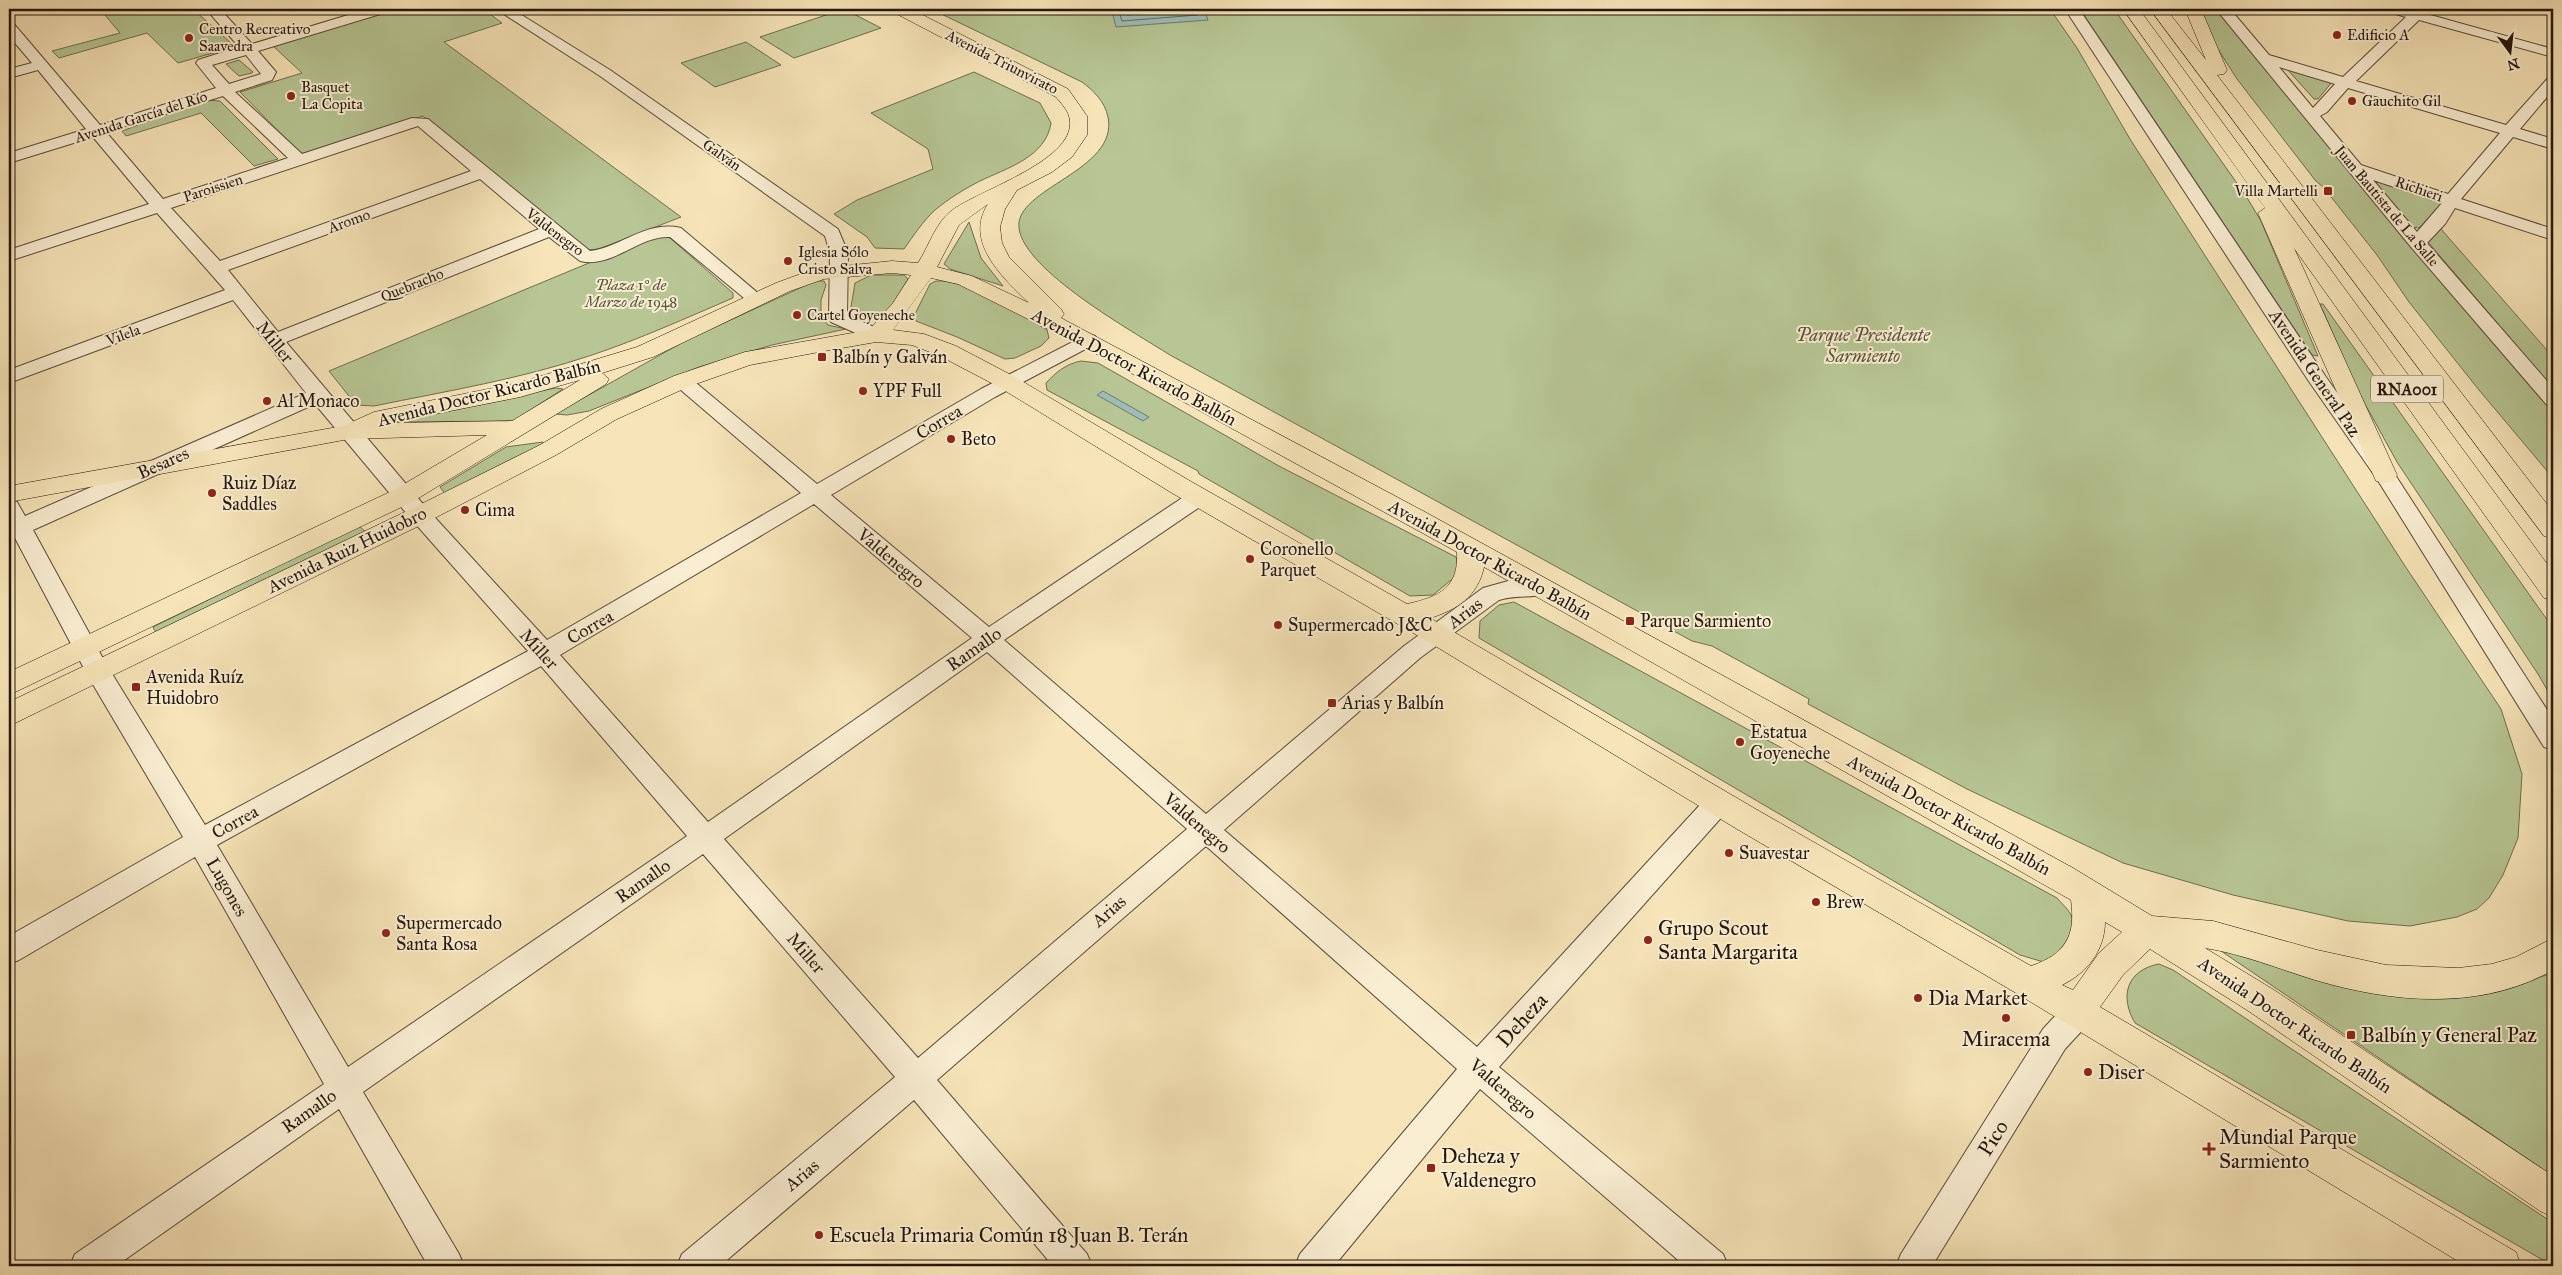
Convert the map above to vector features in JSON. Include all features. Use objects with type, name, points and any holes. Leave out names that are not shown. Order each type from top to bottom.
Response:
[{"type":"main road","name":"Avenida Triunvirato","points":[[876,335],[902,308],[945,231],[957,216],[972,205],[1008,189],[1046,168],[1064,155],[1076,140],[1079,127],[1078,114],[1072,103],[1062,93],[898,9]]},
{"type":"main road","name":"RNA001","points":[[2131,9],[2262,187],[2553,591]]},
{"type":"main road","name":"RNA001","points":[[2158,9],[2553,530]]},
{"type":"main road","points":[[2193,9],[2240,116]]},
{"type":"main road","points":[[2262,187],[2270,222],[2385,475]]},
{"type":"main road","name":"Avenida Triunvirato","points":[[1008,189],[992,211],[989,221],[989,232],[995,252],[1014,276],[1078,334]]},
{"type":"main road","name":"Avenida Doctor Ricardo Balbín","points":[[349,432],[382,417],[544,384],[645,352],[756,299],[805,278],[840,270],[892,267],[924,270],[979,286],[1078,334],[1470,549],[2086,893],[2262,1001],[2553,1198]]},
{"type":"main road","points":[[682,381],[745,359],[876,335],[900,336],[927,343],[968,361],[1007,382],[1199,497],[1437,634],[1719,802],[2028,982],[2502,1266]]},
{"type":"main road","name":"Avenida Ruiz Huidobro","points":[[411,506],[516,428],[645,352]]},
{"type":"main road","points":[[2434,373],[2553,498]]},
{"type":"main road","name":"Avenida Ruiz Huidobro","points":[[9,684],[91,658],[411,506],[548,450],[609,414],[682,381]]},
{"type":"main road","name":"Avenida Doctor Ricardo Balbín","points":[[9,494],[349,432],[435,428],[516,428],[562,423],[609,414]]},
{"type":"main road","points":[[1403,615],[1443,604],[1459,593],[1469,580],[1473,564],[1470,549]]},
{"type":"main road","name":"Avenida Ruiz Huidobro","points":[[9,715],[91,658]]},
{"type":"main road","points":[[2028,982],[2050,976],[2068,965],[2082,951],[2089,933],[2090,914],[2086,893]]},
{"type":"main road","points":[[2078,1013],[2107,966],[2126,947],[2149,932],[2182,931],[2215,935],[2245,942],[2353,975],[2422,984],[2472,982],[2495,978],[2536,964],[2553,953]]},
{"type":"street","points":[[213,9],[250,47]]},
{"type":"street","points":[[298,160],[203,65],[208,60],[382,9]]},
{"type":"street","name":"Galván","points":[[503,9],[605,73],[826,228],[837,240],[840,270],[836,297],[838,318],[876,335]]},
{"type":"street","name":"Avenida General Paz","points":[[2072,9],[2318,380],[2385,475],[2553,740]]},
{"type":"street","name":"Juan Bautista de La Salle","points":[[2223,9],[2418,243],[2553,400]]},
{"type":"street","points":[[2394,9],[2553,53]]},
{"type":"street","points":[[2311,115],[2322,109],[2346,82],[2416,15]]},
{"type":"street","name":"Miller","points":[[9,27],[160,206],[217,268],[318,395],[411,506],[544,653],[916,1079],[1075,1266]]},
{"type":"street","name":"Avenida García del Río","points":[[9,158],[266,77],[269,72],[250,47]]},
{"type":"street","points":[[2264,58],[2553,144]]},
{"type":"street","points":[[9,74],[40,65]]},
{"type":"street","points":[[2418,243],[2553,81]]},
{"type":"street","name":"Paroissien","points":[[9,256],[417,121]]},
{"type":"street","name":"Valdenegro","points":[[417,121],[423,122],[481,173],[586,257],[598,255],[656,232],[675,232],[756,299]]},
{"type":"street","name":"Richieri","points":[[2357,169],[2553,235]]},
{"type":"street","name":"Aromo","points":[[217,268],[481,173]]},
{"type":"street","name":"Quebracho","points":[[274,340],[551,230]]},
{"type":"street","name":"Vilela","points":[[9,378],[237,292]]},
{"type":"street","name":"Correa","points":[[9,951],[200,841],[544,653],[1007,382],[1078,334]]},
{"type":"street","name":"Valdenegro","points":[[682,381],[988,639],[1478,1068],[1711,1266]]},
{"type":"street","name":"Besares","points":[[12,522],[156,466],[318,395]]},
{"type":"street","name":"Ramallo","points":[[86,1266],[705,838],[988,639],[1199,497]]},
{"type":"street","name":"Lugones","points":[[12,522],[447,1266]]},
{"type":"street","name":"Arias","points":[[694,1266],[916,1079],[1349,704],[1472,606],[1491,594],[1512,588],[1539,588]]},
{"type":"street","name":"Deheza","points":[[1312,1266],[1478,1068],[1719,802]]},
{"type":"street","name":"Pico","points":[[1913,1266],[2054,1039],[2078,1013]]},
{"type":"green space","points":[[100,9],[193,9],[232,44],[227,49],[178,63],[147,33],[59,58],[52,51],[120,33]]},
{"type":"green space","points":[[397,9],[483,9],[502,23],[444,42],[681,217],[599,249],[587,250],[423,116],[301,154],[240,92],[302,73],[272,45]]},
{"type":"green space","points":[[844,9],[881,28],[794,58],[760,37]]},
{"type":"green space","name":"Parque Presidente Sarmiento","points":[[931,9],[2050,9],[2077,48],[2130,139],[2405,566],[2501,709],[2522,774],[2518,838],[2503,875],[2489,898],[2477,909],[2457,917],[2410,926],[2348,921],[2233,895],[2123,863],[1967,789],[1808,704],[1809,699],[1712,646],[1692,641],[1170,355],[1108,316],[1059,281],[1025,245],[1019,228],[1022,214],[1032,201],[1098,152],[1107,136],[1108,117],[1102,102],[1082,82]]},
{"type":"green space","points":[[2080,9],[2114,9],[2246,196],[2261,221],[2318,356],[2312,355]]},
{"type":"green space","points":[[2201,9],[2217,9],[2289,93],[2369,196],[2553,410],[2553,478],[2479,390],[2409,302],[2377,255],[2324,188],[2315,180],[2237,79],[2212,40]]},
{"type":"green space","points":[[746,42],[781,65],[715,87],[681,63]]},
{"type":"green space","points":[[239,60],[253,72],[239,76],[226,64]]},
{"type":"green space","points":[[2286,68],[2333,81],[2318,99],[2314,99]]},
{"type":"green space","points":[[974,72],[1040,103],[1051,123],[1048,135],[1042,145],[1024,160],[975,184],[940,206],[926,219],[904,249],[875,248],[867,237],[834,214],[857,200],[933,169],[928,149],[871,113]]},
{"type":"green space","points":[[206,100],[220,101],[278,159],[254,166],[201,113],[126,136],[122,131]]},
{"type":"green space","points":[[2370,177],[2444,201],[2419,228],[2411,227]]},
{"type":"green space","points":[[969,222],[981,258],[1003,286],[950,269],[944,264]]},
{"type":"green space","points":[[2441,229],[2553,357],[2553,388],[2428,242]]},
{"type":"green space","name":"Plaza 1º de Marzo de 1948","points":[[662,236],[670,238],[733,293],[733,298],[663,328],[592,355],[484,384],[374,406],[356,405],[329,371],[649,238]]},
{"type":"green space","points":[[871,275],[904,275],[908,279],[888,312],[868,317],[859,315],[851,307],[855,283]]},
{"type":"green space","points":[[815,281],[824,281],[826,285],[821,300],[821,316],[828,325],[846,329],[772,345],[699,367],[589,411],[567,415],[555,414],[685,341]]},
{"type":"green space","points":[[936,281],[949,282],[978,291],[1047,330],[1049,338],[1041,346],[1015,358],[1005,359],[916,321],[914,316],[930,284]]},
{"type":"green space","points":[[2320,304],[2323,304],[2553,628],[2553,700],[2538,674],[2397,462],[2360,395]]},
{"type":"green space","points":[[1081,361],[1098,363],[1279,466],[1456,557],[1461,572],[1433,595],[1410,596],[1199,474],[1198,471],[1047,390],[1046,383],[1054,375],[1066,366]]},
{"type":"green space","points":[[556,388],[563,389],[513,421],[386,422]]},
{"type":"green space","points":[[543,442],[544,446],[446,495],[440,487],[506,447]]},
{"type":"green space","points":[[359,526],[366,532],[157,635],[153,627]]},
{"type":"green space","points":[[1514,602],[2057,898],[2069,911],[2072,919],[2072,926],[2066,941],[2057,954],[2047,963],[2020,955],[1479,638],[1480,621],[1499,605]]},
{"type":"green space","points":[[2221,951],[2515,985],[2553,973],[2553,1176]]},
{"type":"green space","points":[[2159,964],[2173,970],[2553,1223],[2553,1266],[2135,1023],[2127,1003],[2129,986],[2133,978],[2140,972],[2148,967]]},
{"type":"water","points":[[1204,9],[1208,20],[1116,27],[1112,11]]},
{"type":"water","points":[[1103,391],[1149,417],[1143,421],[1097,395]]},
{"type":"place","name":"Edificio A","points":[[2337,35]]},
{"type":"place","name":"Centro Recreativo Saavedra","points":[[189,38]]},
{"type":"place","name":"Basquet La Copita","points":[[291,96]]},
{"type":"place","name":"Gauchito Gil","points":[[2352,101]]},
{"type":"place","name":"Villa Martelli","points":[[2328,191]]},
{"type":"place","name":"Iglesia Sólo Cristo Salva","points":[[788,261]]},
{"type":"place","name":"Cartel Goyeneche","points":[[797,315]]},
{"type":"place","name":"Balbín y Galván","points":[[822,357]]},
{"type":"place","name":"YPF Full","points":[[863,391]]},
{"type":"place","name":"Al Monaco","points":[[267,401]]},
{"type":"place","name":"Beto","points":[[951,439]]},
{"type":"place","name":"Ruiz Díaz Saddles","points":[[212,493]]},
{"type":"place","name":"Cima","points":[[465,510]]},
{"type":"place","name":"Coronello Parquet","points":[[1250,559]]},
{"type":"place","name":"Parque Sarmiento","points":[[1630,621]]},
{"type":"place","name":"Supermercado J&C","points":[[1278,625]]},
{"type":"place","name":"Avenida Ruíz Huidobro","points":[[136,687]]},
{"type":"place","name":"Arias y Balbín","points":[[1332,703]]},
{"type":"place","name":"Estatua Goyeneche","points":[[1740,742]]},
{"type":"place","name":"Suavestar","points":[[1729,853]]},
{"type":"place","name":"Brew","points":[[1816,902]]},
{"type":"place","name":"Supermercado Santa Rosa","points":[[386,933]]},
{"type":"place","name":"Grupo Scout Santa Margarita","points":[[1648,940]]},
{"type":"place","name":"Dia Market","points":[[1918,998]]},
{"type":"place","name":"Miracema","points":[[2006,1018]]},
{"type":"place","name":"Balbín y General Paz","points":[[2351,1035]]},
{"type":"place","name":"Diser","points":[[2088,1072]]},
{"type":"place","name":"Mundial Parque Sarmiento","points":[[2209,1149]]},
{"type":"place","name":"Deheza y Valdenegro","points":[[1431,1168]]},
{"type":"place","name":"Escuela Primaria Común 18 Juan B. Terán","points":[[819,1235]]}]
